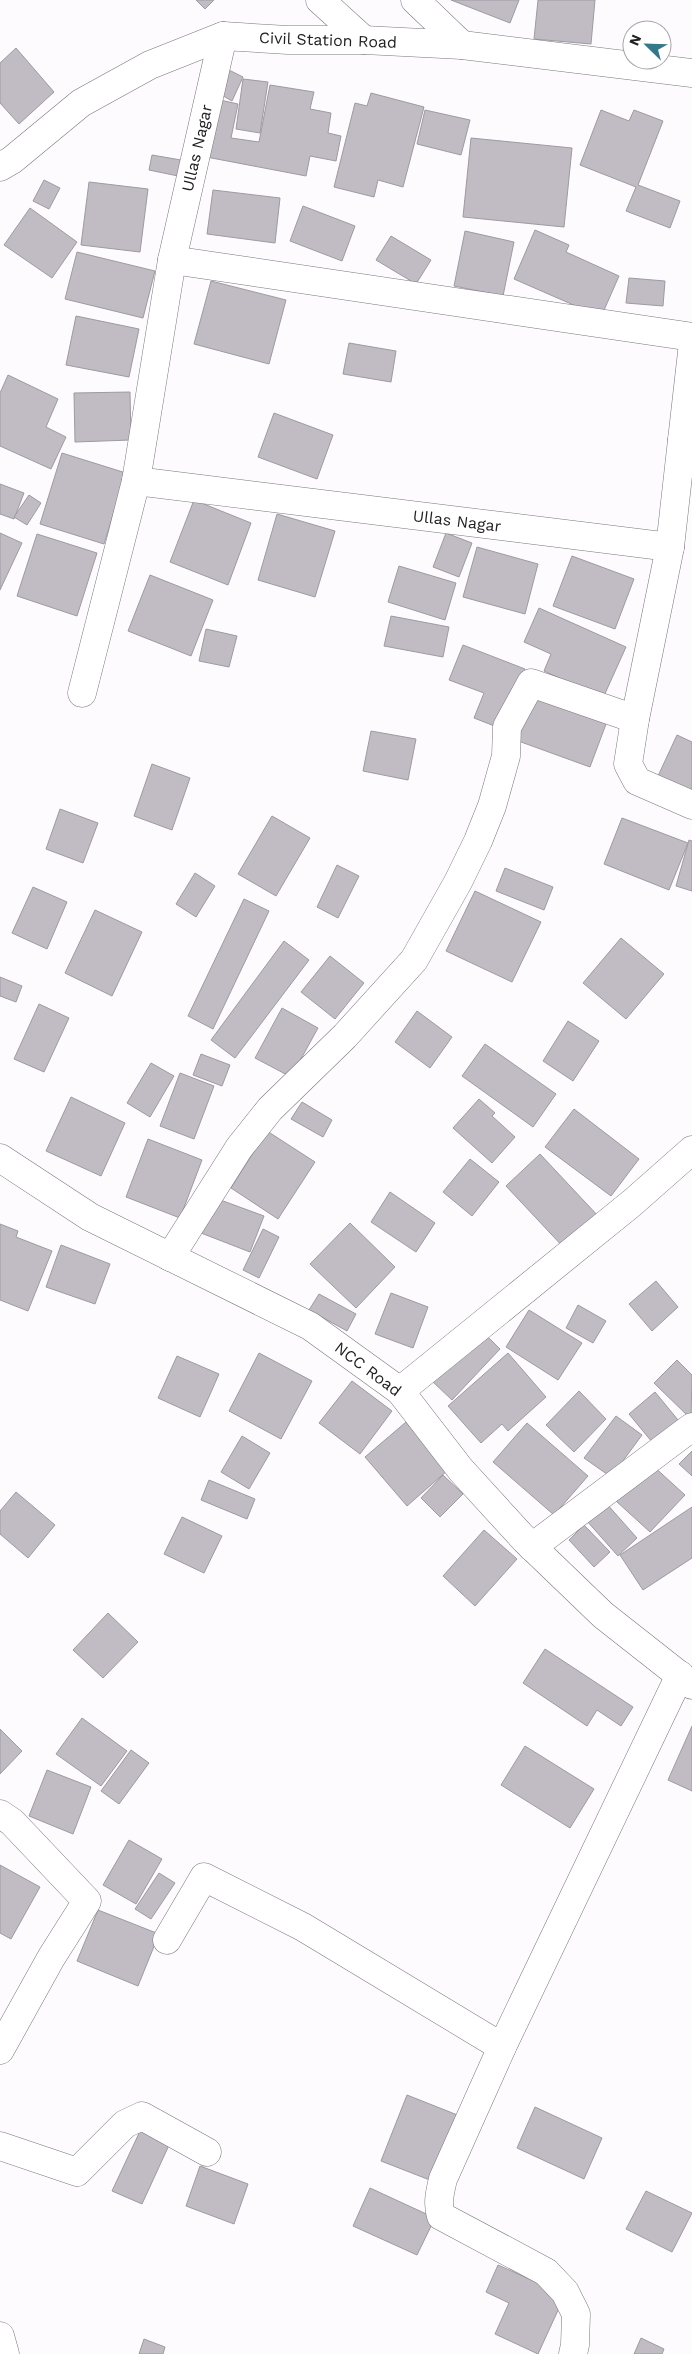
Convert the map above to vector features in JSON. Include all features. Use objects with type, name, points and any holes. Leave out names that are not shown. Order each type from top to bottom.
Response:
[{"type":"street","points":[[320,0],[364,40]]},
{"type":"street","points":[[415,0],[462,45]]},
{"type":"street","name":"Civil Station Road","points":[[0,167],[12,160],[81,103],[150,64],[223,36],[288,40],[364,40],[462,45],[692,73]]},
{"type":"street","name":"Ullas Nagar","points":[[82,693],[136,481],[172,260],[223,36]]},
{"type":"street","points":[[172,260],[692,337]]},
{"type":"street","points":[[692,352],[687,439],[670,547],[628,756],[631,773],[637,781],[692,805]]},
{"type":"street","name":"Ullas Nagar","points":[[136,481],[670,547]]},
{"type":"street","points":[[170,1257],[239,1148],[270,1110],[346,1036],[414,960],[458,882],[478,841],[492,806],[506,756],[507,727],[531,683],[635,719]]},
{"type":"street","points":[[400,1391],[632,1203],[692,1150]]},
{"type":"street","name":"NCC Road","points":[[0,1158],[90,1217],[310,1326],[400,1391],[461,1470],[532,1547],[603,1615],[686,1680]]},
{"type":"street","points":[[532,1547],[692,1427]]},
{"type":"street","points":[[573,2354],[576,2345],[576,2314],[565,2292],[546,2272],[447,2221],[441,2216],[438,2208],[443,2179],[502,2047],[686,1680]]},
{"type":"street","points":[[0,1814],[12,1822],[87,1901],[51,1958],[0,2050]]},
{"type":"street","points":[[167,1940],[204,1877],[303,1928],[502,2047]]},
{"type":"street","points":[[0,2146],[76,2172],[125,2124],[142,2116],[207,2152]]},
{"type":"street","points":[[0,2336],[5,2354]]},
{"type":"building","points":[[196,0],[214,0],[205,9]]},
{"type":"building","points":[[451,0],[519,0],[510,23]]},
{"type":"building","points":[[538,0],[595,0],[591,44],[534,39]]},
{"type":"building","points":[[16,48],[54,92],[19,124],[0,103],[0,63]]},
{"type":"building","points":[[229,70],[243,77],[232,101],[218,93]]},
{"type":"building","points":[[243,79],[268,82],[260,133],[236,129]]},
{"type":"building","points":[[270,85],[314,92],[310,109],[331,113],[328,133],[341,136],[336,161],[310,156],[306,176],[201,156],[211,98],[238,104],[231,138],[259,142]]},
{"type":"building","points":[[371,93],[424,107],[403,187],[378,180],[374,197],[334,187],[355,103],[367,106]]},
{"type":"building","points":[[425,110],[470,120],[461,155],[417,144]]},
{"type":"building","points":[[601,110],[629,121],[634,110],[663,121],[638,185],[680,201],[670,228],[626,211],[636,187],[580,165]]},
{"type":"building","points":[[471,138],[572,148],[564,227],[463,217]]},
{"type":"building","points":[[152,155],[181,160],[178,176],[149,170]]},
{"type":"building","points":[[44,180],[60,188],[49,209],[33,201]]},
{"type":"building","points":[[89,182],[148,189],[140,252],[81,245]]},
{"type":"building","points":[[213,190],[280,198],[275,243],[207,234]]},
{"type":"building","points":[[303,206],[355,226],[342,261],[290,241]]},
{"type":"building","points":[[30,208],[77,242],[52,278],[4,245]]},
{"type":"building","points":[[535,230],[569,245],[566,252],[619,276],[601,317],[514,279]]},
{"type":"building","points":[[465,231],[514,242],[503,296],[454,286]]},
{"type":"building","points":[[391,236],[431,260],[416,284],[376,260]]},
{"type":"building","points":[[77,252],[155,271],[143,318],[65,299]]},
{"type":"building","points":[[629,278],[665,281],[663,306],[626,303]]},
{"type":"building","points":[[211,281],[286,300],[269,364],[194,344]]},
{"type":"building","points":[[76,316],[139,329],[129,377],[66,365]]},
{"type":"building","points":[[349,343],[396,351],[391,382],[343,374]]},
{"type":"building","points":[[8,375],[58,399],[46,427],[66,437],[51,469],[0,446],[0,393]]},
{"type":"building","points":[[130,392],[131,440],[75,442],[74,393]]},
{"type":"building","points":[[274,413],[333,435],[317,479],[258,457]]},
{"type":"building","points":[[62,453],[126,473],[104,544],[40,524]]},
{"type":"building","points":[[0,484],[24,493],[14,519],[0,514]]},
{"type":"building","points":[[29,495],[41,503],[27,525],[14,517]]},
{"type":"building","points":[[194,500],[251,523],[228,585],[170,562]]},
{"type":"building","points":[[277,514],[335,531],[315,597],[258,580]]},
{"type":"building","points":[[0,533],[22,543],[0,590]]},
{"type":"building","points":[[446,533],[472,543],[459,577],[433,567]]},
{"type":"building","points":[[37,534],[97,553],[77,616],[17,596]]},
{"type":"building","points":[[477,547],[538,564],[525,614],[463,597]]},
{"type":"building","points":[[572,556],[634,579],[615,629],[553,606]]},
{"type":"building","points":[[399,566],[456,583],[445,620],[388,602]]},
{"type":"building","points":[[150,575],[213,600],[191,656],[128,631]]},
{"type":"building","points":[[539,608],[626,647],[603,698],[544,671],[551,654],[524,642]]},
{"type":"building","points":[[391,616],[449,627],[443,657],[384,646]]},
{"type":"building","points":[[206,629],[237,636],[229,667],[199,661]]},
{"type":"building","points":[[463,645],[525,669],[502,729],[474,718],[484,693],[449,680]]},
{"type":"building","points":[[534,688],[609,716],[590,767],[510,738]]},
{"type":"building","points":[[371,731],[416,739],[408,780],[363,771]]},
{"type":"building","points":[[677,735],[692,742],[692,792],[658,776]]},
{"type":"building","points":[[152,764],[190,778],[172,830],[134,816]]},
{"type":"building","points":[[60,809],[98,823],[83,863],[46,849]]},
{"type":"building","points":[[272,816],[310,838],[276,896],[238,874]]},
{"type":"building","points":[[622,818],[688,843],[669,890],[604,864]]},
{"type":"building","points":[[689,840],[692,841],[692,891],[676,886]]},
{"type":"building","points":[[337,865],[359,876],[338,918],[317,907]]},
{"type":"building","points":[[505,868],[553,887],[544,910],[496,891]]},
{"type":"building","points":[[195,873],[215,886],[196,917],[176,904]]},
{"type":"building","points":[[33,887],[67,902],[47,949],[12,933]]},
{"type":"building","points":[[475,891],[541,922],[512,982],[446,951]]},
{"type":"building","points":[[244,899],[269,911],[213,1029],[188,1016]]},
{"type":"building","points":[[95,910],[142,932],[112,996],[65,973]]},
{"type":"building","points":[[621,938],[664,974],[626,1019],[583,983]]},
{"type":"building","points":[[284,941],[309,960],[235,1058],[211,1040]]},
{"type":"building","points":[[330,956],[364,983],[335,1019],[301,992]]},
{"type":"building","points":[[0,977],[22,986],[16,1002],[0,996]]},
{"type":"building","points":[[39,1004],[69,1018],[44,1072],[14,1059]]},
{"type":"building","points":[[282,1008],[318,1028],[291,1077],[255,1058]]},
{"type":"building","points":[[417,1011],[452,1037],[430,1068],[395,1042]]},
{"type":"building","points":[[568,1021],[599,1041],[573,1081],[543,1061]]},
{"type":"building","points":[[485,1044],[556,1094],[533,1127],[462,1076]]},
{"type":"building","points":[[201,1054],[230,1065],[222,1086],[193,1075]]},
{"type":"building","points":[[151,1063],[174,1076],[150,1117],[127,1103]]},
{"type":"building","points":[[180,1073],[214,1086],[194,1139],[160,1126]]},
{"type":"building","points":[[71,1097],[125,1123],[101,1176],[46,1151]]},
{"type":"building","points":[[479,1099],[495,1113],[492,1116],[515,1137],[492,1163],[453,1128]]},
{"type":"building","points":[[302,1102],[332,1120],[323,1137],[291,1119]]},
{"type":"building","points":[[574,1109],[639,1159],[611,1196],[545,1147]]},
{"type":"building","points":[[267,1131],[315,1162],[278,1219],[231,1188]]},
{"type":"building","points":[[148,1139],[202,1160],[180,1218],[126,1197]]},
{"type":"building","points":[[540,1154],[600,1218],[566,1250],[506,1186]]},
{"type":"building","points":[[470,1159],[499,1182],[472,1216],[443,1192]]},
{"type":"building","points":[[390,1192],[435,1223],[416,1252],[371,1222]]},
{"type":"building","points":[[215,1198],[264,1216],[250,1252],[201,1233]]},
{"type":"building","points":[[350,1223],[395,1267],[356,1308],[310,1264]]},
{"type":"building","points":[[0,1224],[18,1231],[16,1237],[52,1251],[28,1311],[0,1300]]},
{"type":"building","points":[[263,1229],[279,1237],[259,1278],[243,1270]]},
{"type":"building","points":[[61,1245],[110,1264],[95,1304],[46,1287]]},
{"type":"building","points":[[656,1281],[678,1307],[652,1331],[629,1304]]},
{"type":"building","points":[[391,1293],[428,1307],[413,1348],[375,1334]]},
{"type":"building","points":[[319,1294],[356,1314],[347,1331],[309,1310]]},
{"type":"building","points":[[578,1305],[606,1321],[593,1343],[566,1328]]},
{"type":"building","points":[[529,1310],[582,1343],[558,1380],[506,1347]]},
{"type":"building","points":[[480,1329],[500,1349],[452,1400],[432,1381]]},
{"type":"building","points":[[259,1353],[312,1381],[281,1439],[229,1411]]},
{"type":"building","points":[[508,1353],[546,1397],[508,1431],[502,1424],[481,1443],[448,1406]]},
{"type":"building","points":[[177,1356],[219,1374],[200,1417],[158,1398]]},
{"type":"building","points":[[677,1360],[692,1375],[691,1419],[654,1383]]},
{"type":"building","points":[[352,1381],[392,1411],[360,1454],[319,1423]]},
{"type":"building","points":[[579,1391],[606,1419],[574,1452],[546,1425]]},
{"type":"building","points":[[655,1392],[678,1420],[652,1442],[629,1414]]},
{"type":"building","points":[[616,1416],[642,1435],[611,1477],[584,1458]]},
{"type":"building","points":[[406,1422],[448,1470],[407,1506],[365,1457]]},
{"type":"building","points":[[527,1423],[588,1476],[554,1515],[493,1462]]},
{"type":"building","points":[[242,1436],[270,1453],[249,1489],[221,1472]]},
{"type":"building","points":[[692,1451],[692,1476],[679,1464]]},
{"type":"building","points":[[651,1464],[685,1495],[650,1532],[616,1501]]},
{"type":"building","points":[[443,1475],[463,1494],[440,1517],[421,1498]]},
{"type":"building","points":[[209,1480],[255,1499],[247,1519],[201,1500]]},
{"type":"building","points":[[16,1492],[55,1525],[28,1558],[0,1534],[0,1511]]},
{"type":"building","points":[[606,1503],[637,1538],[618,1556],[586,1520]]},
{"type":"building","points":[[692,1507],[692,1558],[643,1590],[620,1555]]},
{"type":"building","points":[[182,1517],[222,1536],[204,1573],[164,1554]]},
{"type":"building","points":[[584,1525],[610,1552],[594,1567],[569,1540]]},
{"type":"building","points":[[484,1530],[517,1559],[475,1606],[443,1576]]},
{"type":"building","points":[[108,1613],[138,1642],[103,1678],[73,1650]]},
{"type":"building","points":[[545,1649],[633,1707],[621,1726],[597,1710],[587,1726],[523,1683]]},
{"type":"building","points":[[82,1718],[127,1751],[101,1786],[56,1754]]},
{"type":"building","points":[[692,1726],[692,1791],[668,1780]]},
{"type":"building","points":[[0,1729],[22,1751],[0,1774]]},
{"type":"building","points":[[525,1746],[594,1789],[570,1828],[501,1785]]},
{"type":"building","points":[[131,1750],[149,1763],[119,1804],[101,1791]]},
{"type":"building","points":[[47,1770],[91,1787],[73,1834],[29,1816]]},
{"type":"building","points":[[129,1840],[162,1859],[136,1904],[103,1885]]},
{"type":"building","points":[[0,1865],[40,1887],[11,1939],[0,1933]]},
{"type":"building","points":[[159,1873],[175,1883],[151,1919],[135,1909]]},
{"type":"building","points":[[98,1910],[159,1934],[138,1986],[77,1961]]},
{"type":"building","points":[[407,2095],[465,2118],[440,2184],[381,2161]]},
{"type":"building","points":[[535,2107],[602,2138],[584,2179],[517,2148]]},
{"type":"building","points":[[141,2129],[170,2143],[142,2204],[112,2191]]},
{"type":"building","points":[[200,2166],[248,2184],[234,2224],[186,2206]]},
{"type":"building","points":[[370,2188],[435,2218],[417,2255],[353,2226]]},
{"type":"building","points":[[646,2191],[692,2213],[672,2252],[626,2229]]},
{"type":"building","points":[[498,2265],[565,2295],[538,2354],[495,2334],[509,2303],[486,2292]]},
{"type":"building","points":[[641,2338],[664,2349],[662,2354],[634,2354]]},
{"type":"building","points":[[144,2339],[165,2347],[163,2354],[139,2354]]}]
